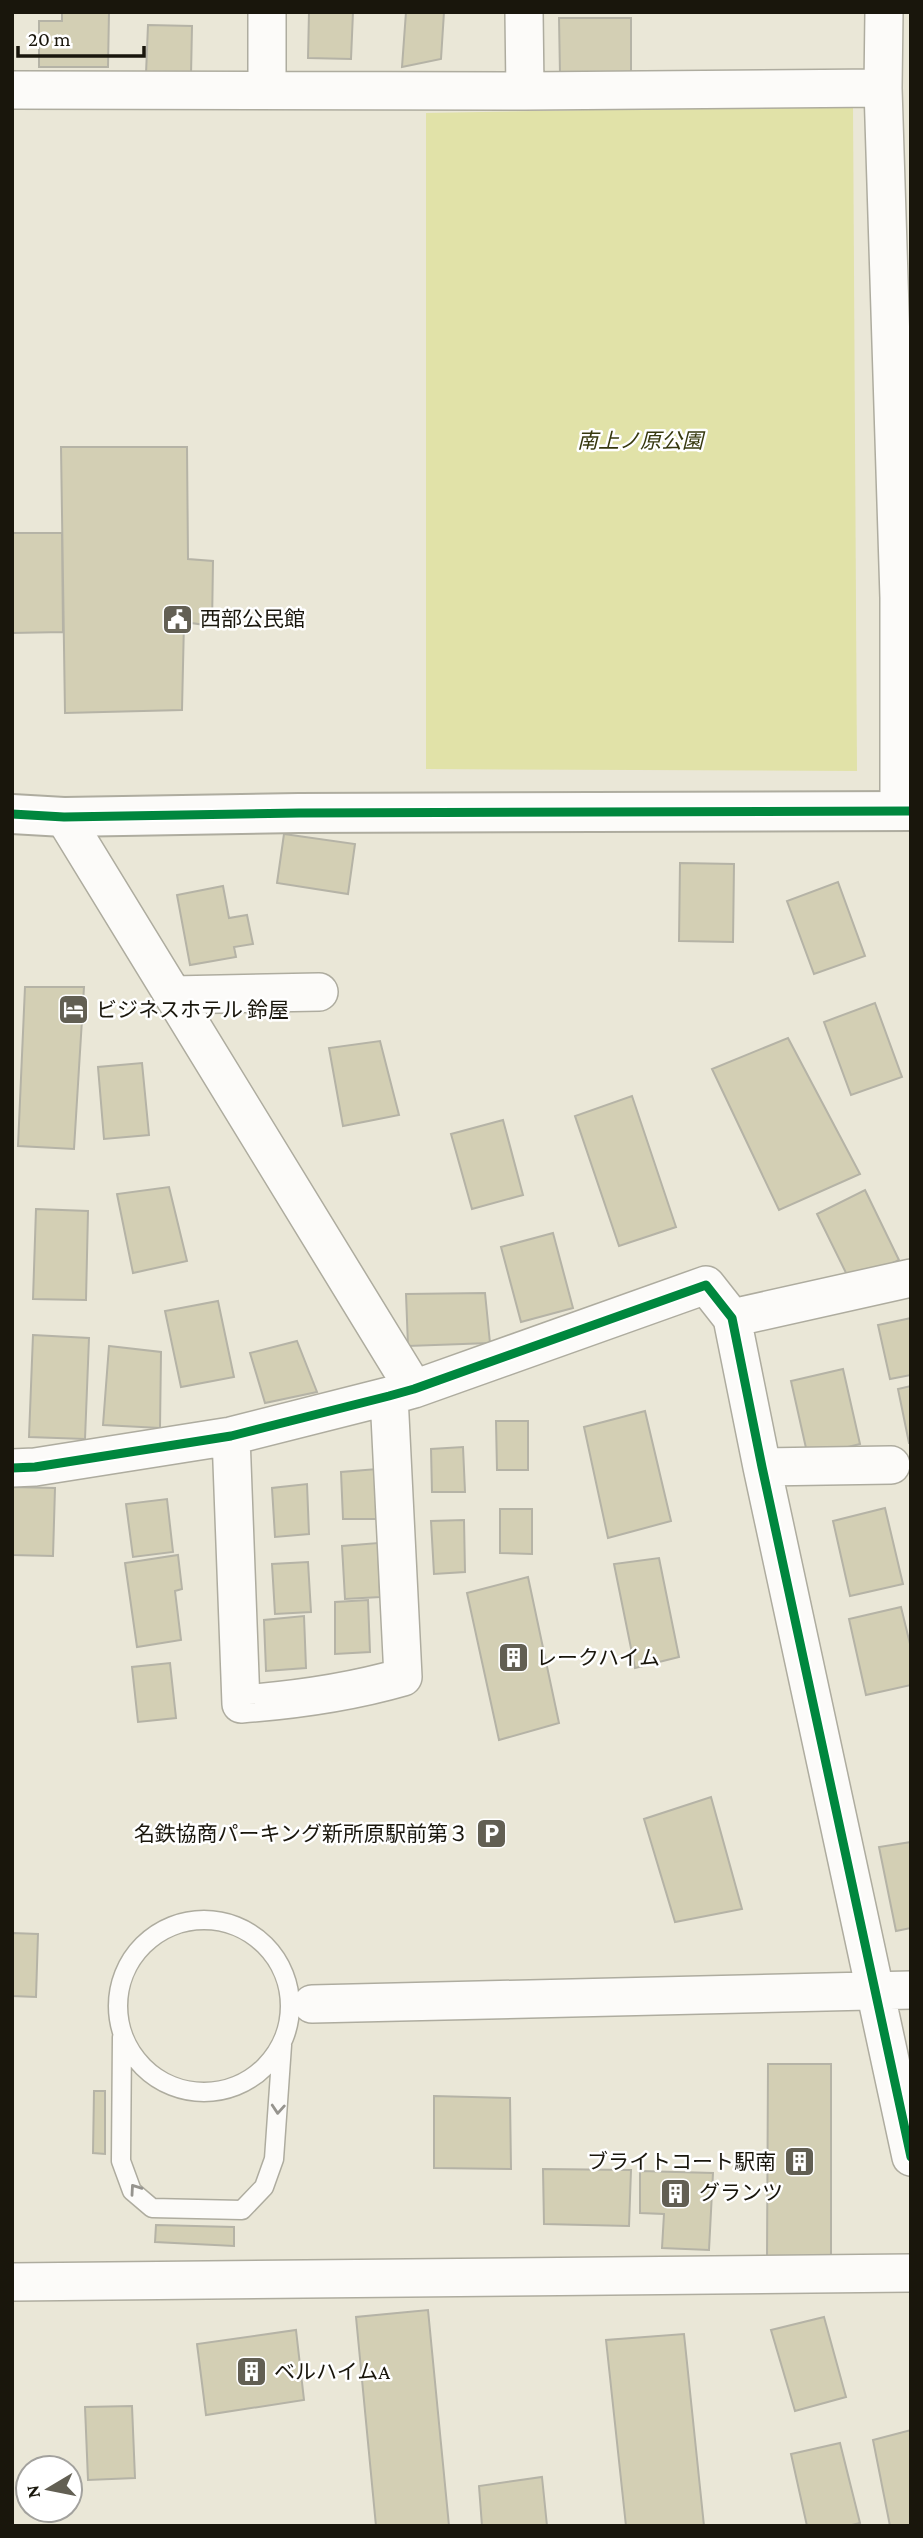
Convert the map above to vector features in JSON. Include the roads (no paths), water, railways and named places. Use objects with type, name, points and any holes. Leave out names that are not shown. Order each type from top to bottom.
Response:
[{"type":"street","points":[[267,12],[267,89]]},
{"type":"street","points":[[524,12],[525,91]]},
{"type":"street","points":[[12,814],[64,817],[313,813],[905,811],[905,597],[883,88],[884,12]]},
{"type":"street","points":[[12,90],[525,91],[883,88]]},
{"type":"street","points":[[64,817],[173,995],[401,1393],[403,1677],[376,1685],[273,1702],[241,1703],[230,1436]]},
{"type":"street","points":[[173,995],[319,992]]},
{"type":"street","points":[[732,1318],[911,1278]]},
{"type":"street","points":[[12,1468],[35,1467],[230,1436],[401,1393],[706,1285],[732,1318],[873,1990],[911,2157]]},
{"type":"street","points":[[762,1466],[891,1465]]},
{"type":"street","points":[[300,1995],[911,1990]]},
{"type":"street","points":[[12,2281],[911,2273]]},
{"type":"lane","points":[[207,1919],[235,1924],[259,1938],[300,1995],[290,2012],[284,2037],[274,2159],[264,2187],[242,2210],[152,2208],[132,2191],[121,2161],[122,2034],[117,2005],[122,1977],[134,1953],[155,1934],[180,1922],[207,1919]]},
{"type":"lane","points":[[122,2034],[136,2060],[158,2080],[185,2091],[215,2092],[243,2084],[266,2066],[284,2037],[300,1995]]},
{"type":"place","name":"西部公民館","points":[[177,619]]},
{"type":"place","name":"ビジネスホテル 鈴屋","points":[[73,1010]]},
{"type":"place","name":"レークハイム","points":[[513,1658]]},
{"type":"place","name":"名鉄協商パーキング新所原駅前第３","points":[[492,1834]]},
{"type":"place","name":"ブライトコート駅南","points":[[799,2162]]},
{"type":"place","name":"グランツ","points":[[676,2193]]},
{"type":"place","name":"ベルハイムA","points":[[251,2372]]},
{"type":"park label","name":"南上ノ原公園","points":[[640,441]]}]
